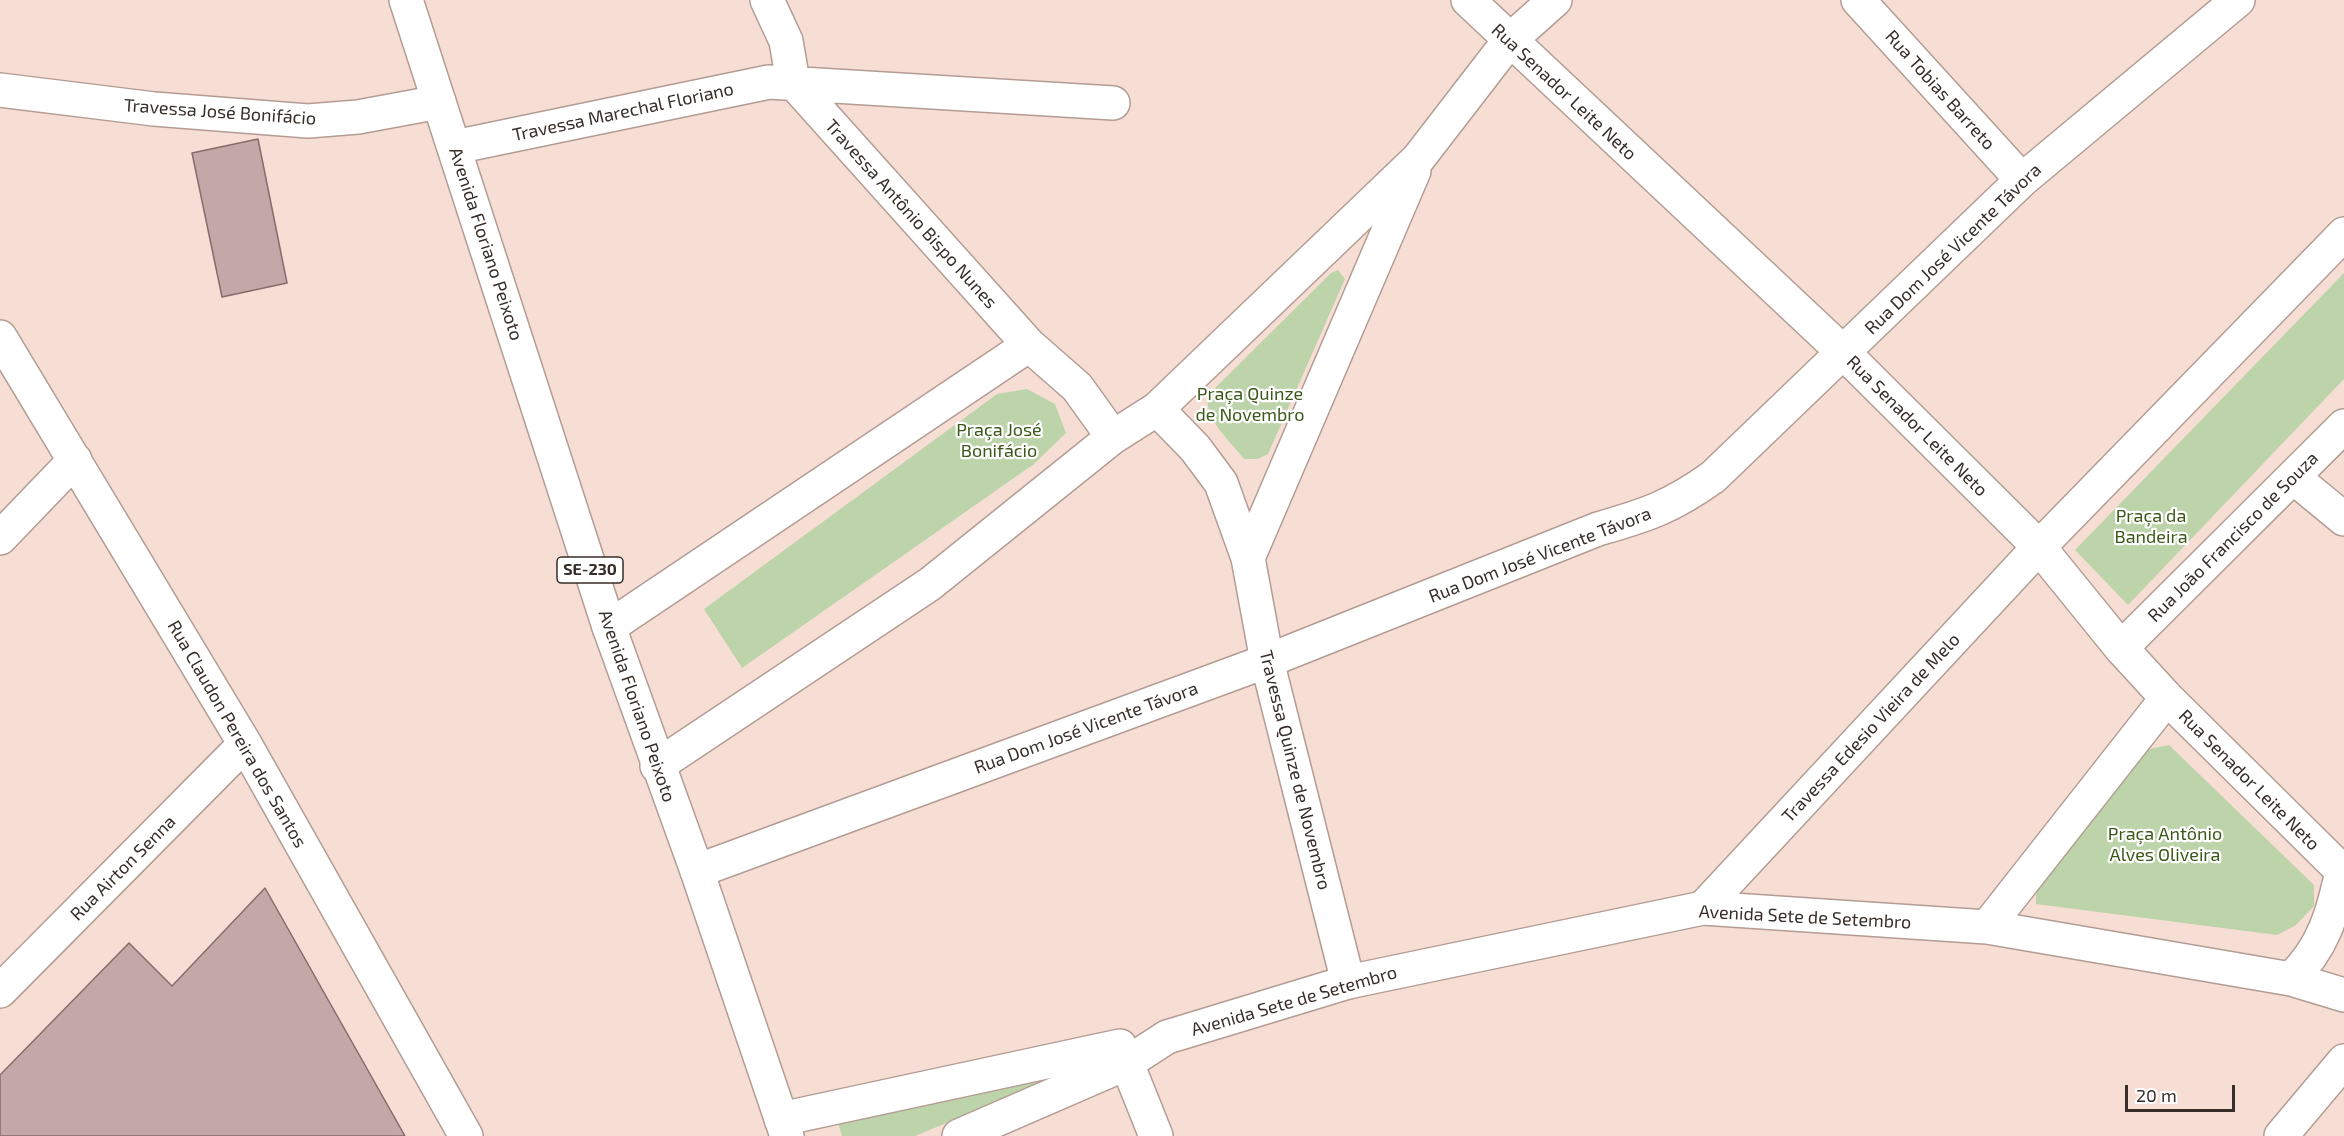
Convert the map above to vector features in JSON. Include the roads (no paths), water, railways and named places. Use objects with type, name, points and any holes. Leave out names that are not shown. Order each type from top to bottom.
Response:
[{"type":"street","name":"Avenida Floriano Peixoto","points":[[406,0],[609,627],[657,766],[697,871],[784,1128]]},
{"type":"street","points":[[766,0],[786,41],[793,82]]},
{"type":"street","name":"Rua Senador Leite Neto","points":[[1468,0],[1509,41],[1844,353],[2039,547],[2121,648],[2167,698],[2343,872]]},
{"type":"street","points":[[657,766],[930,584],[1113,437],[1157,409],[1419,159],[1509,41],[1555,0]]},
{"type":"street","name":"Rua Tobias Barreto","points":[[1858,0],[2022,180]]},
{"type":"street","name":"Rua Dom José Vicente Távora","points":[[697,871],[1267,661],[1598,529],[1649,515],[1679,501],[1713,477],[2022,180],[2218,6]]},
{"type":"street","name":"Travessa Marechal Floriano","points":[[454,147],[770,82],[1113,103]]},
{"type":"street","name":"Travessa Antônio Bispo Nunes","points":[[793,82],[1029,345]]},
{"type":"street","name":"Travessa José Bonifácio","points":[[4,95],[308,121],[358,117],[439,102]]},
{"type":"street","points":[[1248,558],[1419,159]]},
{"type":"street","points":[[2039,547],[2344,234]]},
{"type":"street","name":"Rua Claudon Pereira dos Santos","points":[[0,337],[246,744],[466,1136]]},
{"type":"street","points":[[609,627],[1029,345],[1077,387],[1113,437]]},
{"type":"street","points":[[1157,409],[1195,448],[1221,483],[1248,558]]},
{"type":"street","name":"Rua João Francisco de Souza","points":[[2121,648],[2344,426]]},
{"type":"street","points":[[0,538],[75,460]]},
{"type":"street","points":[[2293,477],[2344,519]]},
{"type":"street","name":"Travessa Edesio Vieira de Melo","points":[[1703,908],[2039,547]]},
{"type":"street","name":"Travessa Quinze de Novembro","points":[[1248,558],[1267,661],[1348,982]]},
{"type":"street","points":[[1987,927],[2167,698]]},
{"type":"street","name":"Rua Airton Senna","points":[[0,992],[246,744]]},
{"type":"street","points":[[2291,979],[2307,963],[2325,934],[2343,872]]},
{"type":"street","name":"Avenida Sete de Setembro","points":[[959,1136],[1124,1055],[1167,1037],[1348,982],[1703,908],[1987,927],[2291,979],[2344,994]]},
{"type":"street","points":[[1124,1055],[1156,1136]]},
{"type":"street","name":"Avenida Sete de Setembro","points":[[784,1128],[1124,1055]]},
{"type":"street","points":[[2281,1136],[2344,1061]]},
{"type":"park label","name":"Praça Quinze de Novembro","points":[[1250,404]]},
{"type":"park label","name":"Praça José Bonifácio","points":[[999,440]]},
{"type":"park label","name":"Praça da Bandeira","points":[[2151,526]]},
{"type":"park label","name":"Praça Antônio Alves Oliveira","points":[[2165,844]]}]
